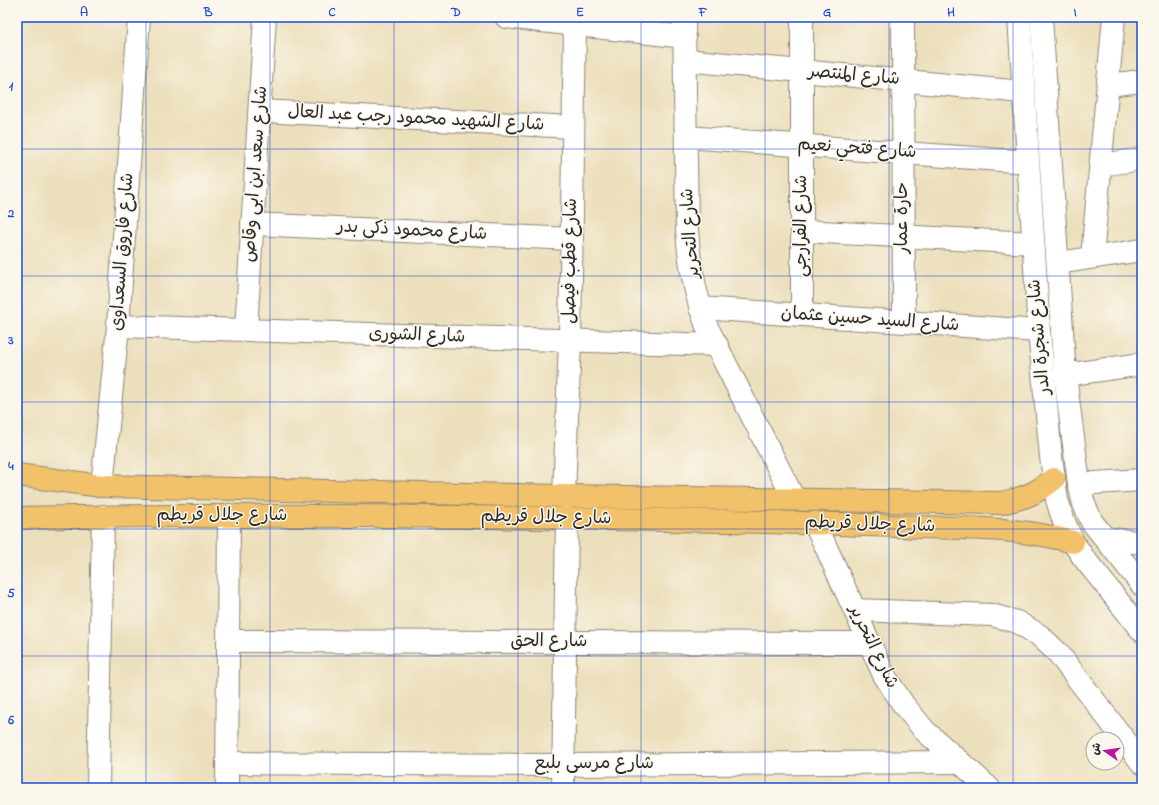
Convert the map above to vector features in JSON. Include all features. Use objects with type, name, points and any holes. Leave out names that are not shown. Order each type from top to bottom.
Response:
[{"type":"main road","name":"شارع جلال قريطم","points":[[17,475],[102,486],[432,494],[1001,503],[1021,499],[1040,490],[1054,479]]},
{"type":"main road","points":[[431,516],[432,494]]},
{"type":"main road","points":[[981,502],[981,529]]},
{"type":"main road","name":"شارع جلال قريطم","points":[[17,518],[229,515],[431,516],[815,523],[1028,532],[1073,542]]},
{"type":"street","name":"شارع فاروق السعداوى","points":[[102,486],[118,326],[139,17]]},
{"type":"street","name":"شارع سعد ابن ابى وقاص","points":[[246,330],[265,17]]},
{"type":"street","points":[[506,17],[575,25],[685,27]]},
{"type":"street","name":"شارع الفرارجى","points":[[802,17],[802,315]]},
{"type":"street","name":"حارة عمار","points":[[903,17],[904,322]]},
{"type":"street","name":"شارع شجرة الدر","points":[[1018,17],[1039,331],[1057,500],[1064,522],[1073,542],[1083,557],[1142,631]]},
{"type":"street","name":"شارع شجرة الدر","points":[[1041,17],[1065,375],[1079,484],[1084,504],[1092,522],[1142,585]]},
{"type":"street","points":[[1092,257],[1114,17]]},
{"type":"street","name":"شارع قطب فيصل","points":[[564,496],[570,340],[575,25]]},
{"type":"street","name":"شارع التحرير","points":[[685,27],[689,257],[693,283],[707,327],[794,499]]},
{"type":"street","name":"شارع المنتصر","points":[[685,60],[1023,92]]},
{"type":"street","points":[[1108,86],[1142,81]]},
{"type":"street","name":"شارع الشهيد محمود رجب عبد العال","points":[[260,111],[573,127]]},
{"type":"street","name":"شارع فتحي نعيم","points":[[686,136],[1028,162]]},
{"type":"street","points":[[1101,165],[1142,159]]},
{"type":"street","name":"شارع محمود ذكى بدر","points":[[252,224],[572,239]]},
{"type":"street","points":[[802,231],[1033,243]]},
{"type":"street","points":[[1058,263],[1142,250]]},
{"type":"street","name":"شارع السيد حسين عثمان","points":[[700,308],[1039,331]]},
{"type":"street","name":"شارع الشورى","points":[[118,326],[717,345]]},
{"type":"street","points":[[1065,375],[1142,364]]},
{"type":"street","points":[[1079,484],[1142,480]]},
{"type":"street","points":[[227,788],[229,515]]},
{"type":"street","points":[[98,788],[103,516]]},
{"type":"street","points":[[563,788],[567,518]]},
{"type":"street","name":"شارع التحرير","points":[[815,523],[884,675],[903,704],[925,731],[990,788]]},
{"type":"street","points":[[1105,538],[1142,542]]},
{"type":"street","points":[[854,610],[992,615],[1017,622],[1039,635],[1058,653],[1142,763]]},
{"type":"street","name":"شارع الحق","points":[[229,641],[870,643]]},
{"type":"street","name":"شارع مرسى بلبع","points":[[227,762],[563,765],[960,762]]}]
